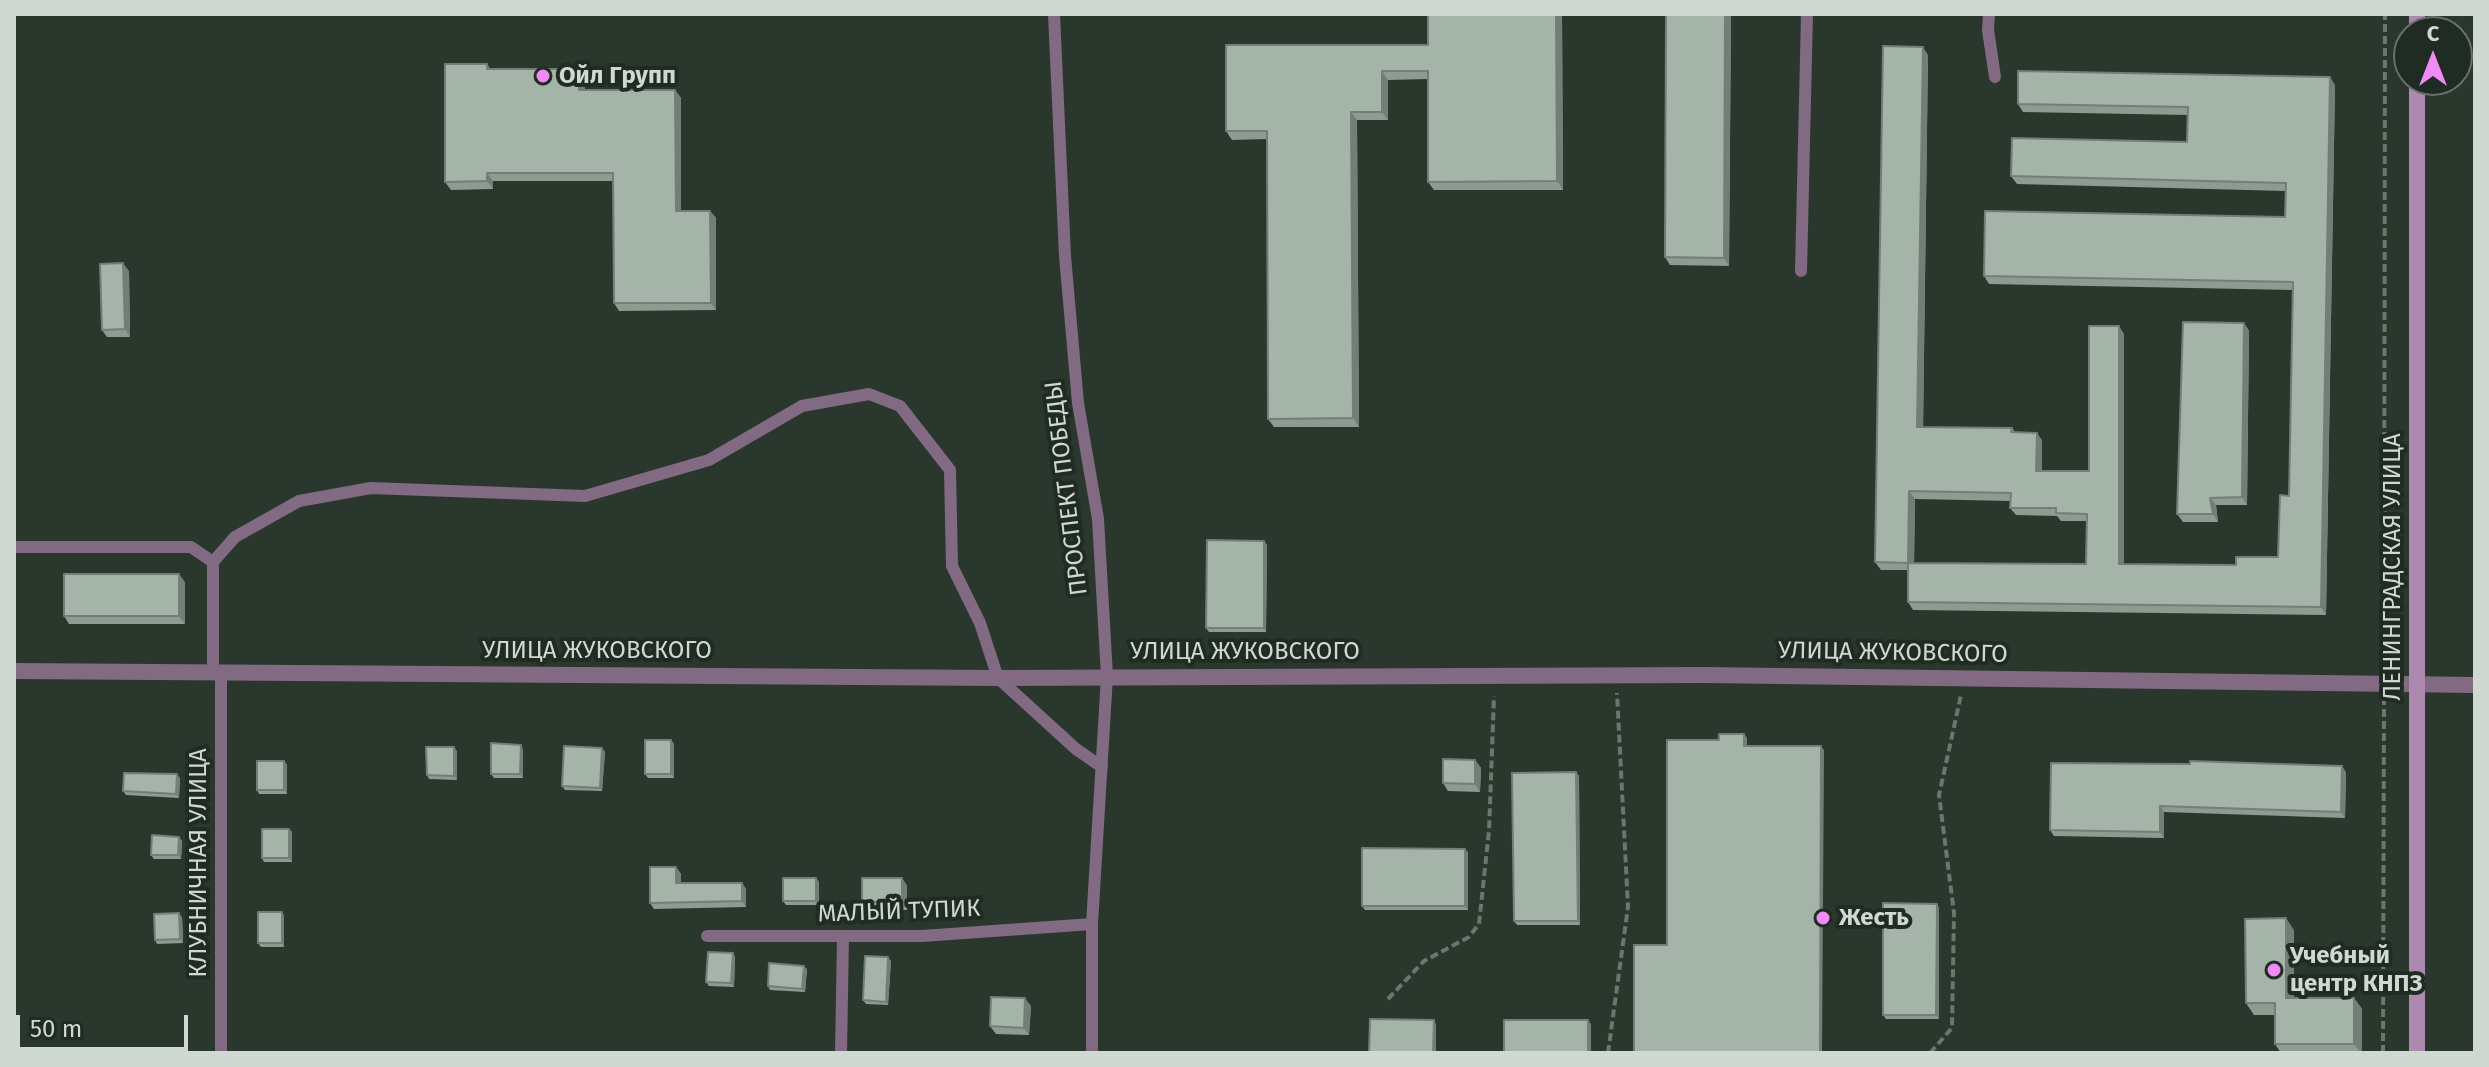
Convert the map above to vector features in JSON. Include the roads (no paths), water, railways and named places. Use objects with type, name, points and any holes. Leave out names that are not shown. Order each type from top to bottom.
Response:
[{"type":"main road","name":"ЛЕНИНГРАДСКАЯ УЛИЦА","points":[[2417,96],[2417,1053]]},
{"type":"street","name":"УЛИЦА ЖУКОВСКОГО","points":[[14,671],[998,678],[1616,675],[2475,685]]},
{"type":"lane","name":"ПРОСПЕКТ ПОБЕДЫ","points":[[1054,14],[1065,256],[1078,403],[1098,519],[1107,676],[1092,924],[1092,1053]]},
{"type":"lane","points":[[1801,271],[1807,14]]},
{"type":"lane","points":[[1989,14],[1988,30],[1995,77]]},
{"type":"lane","points":[[14,547],[191,547],[213,562],[235,537],[299,501],[371,488],[585,496],[709,460],[802,406],[869,394],[900,406],[950,470],[952,566],[980,623],[998,678],[1076,749],[1102,767]]},
{"type":"lane","name":"КЛУБНИЧНАЯ УЛИЦА","points":[[213,562],[221,1053]]},
{"type":"lane","name":"МАЛЫЙ ТУПИК","points":[[707,936],[922,936],[1092,924]]},
{"type":"lane","points":[[841,1053],[843,937]]},
{"type":"place","name":"Ойл Групп","points":[[543,76]]},
{"type":"place","name":"Жесть","points":[[1823,918]]},
{"type":"place","name":"Учебный центр КНПЗ","points":[[2274,970]]}]
